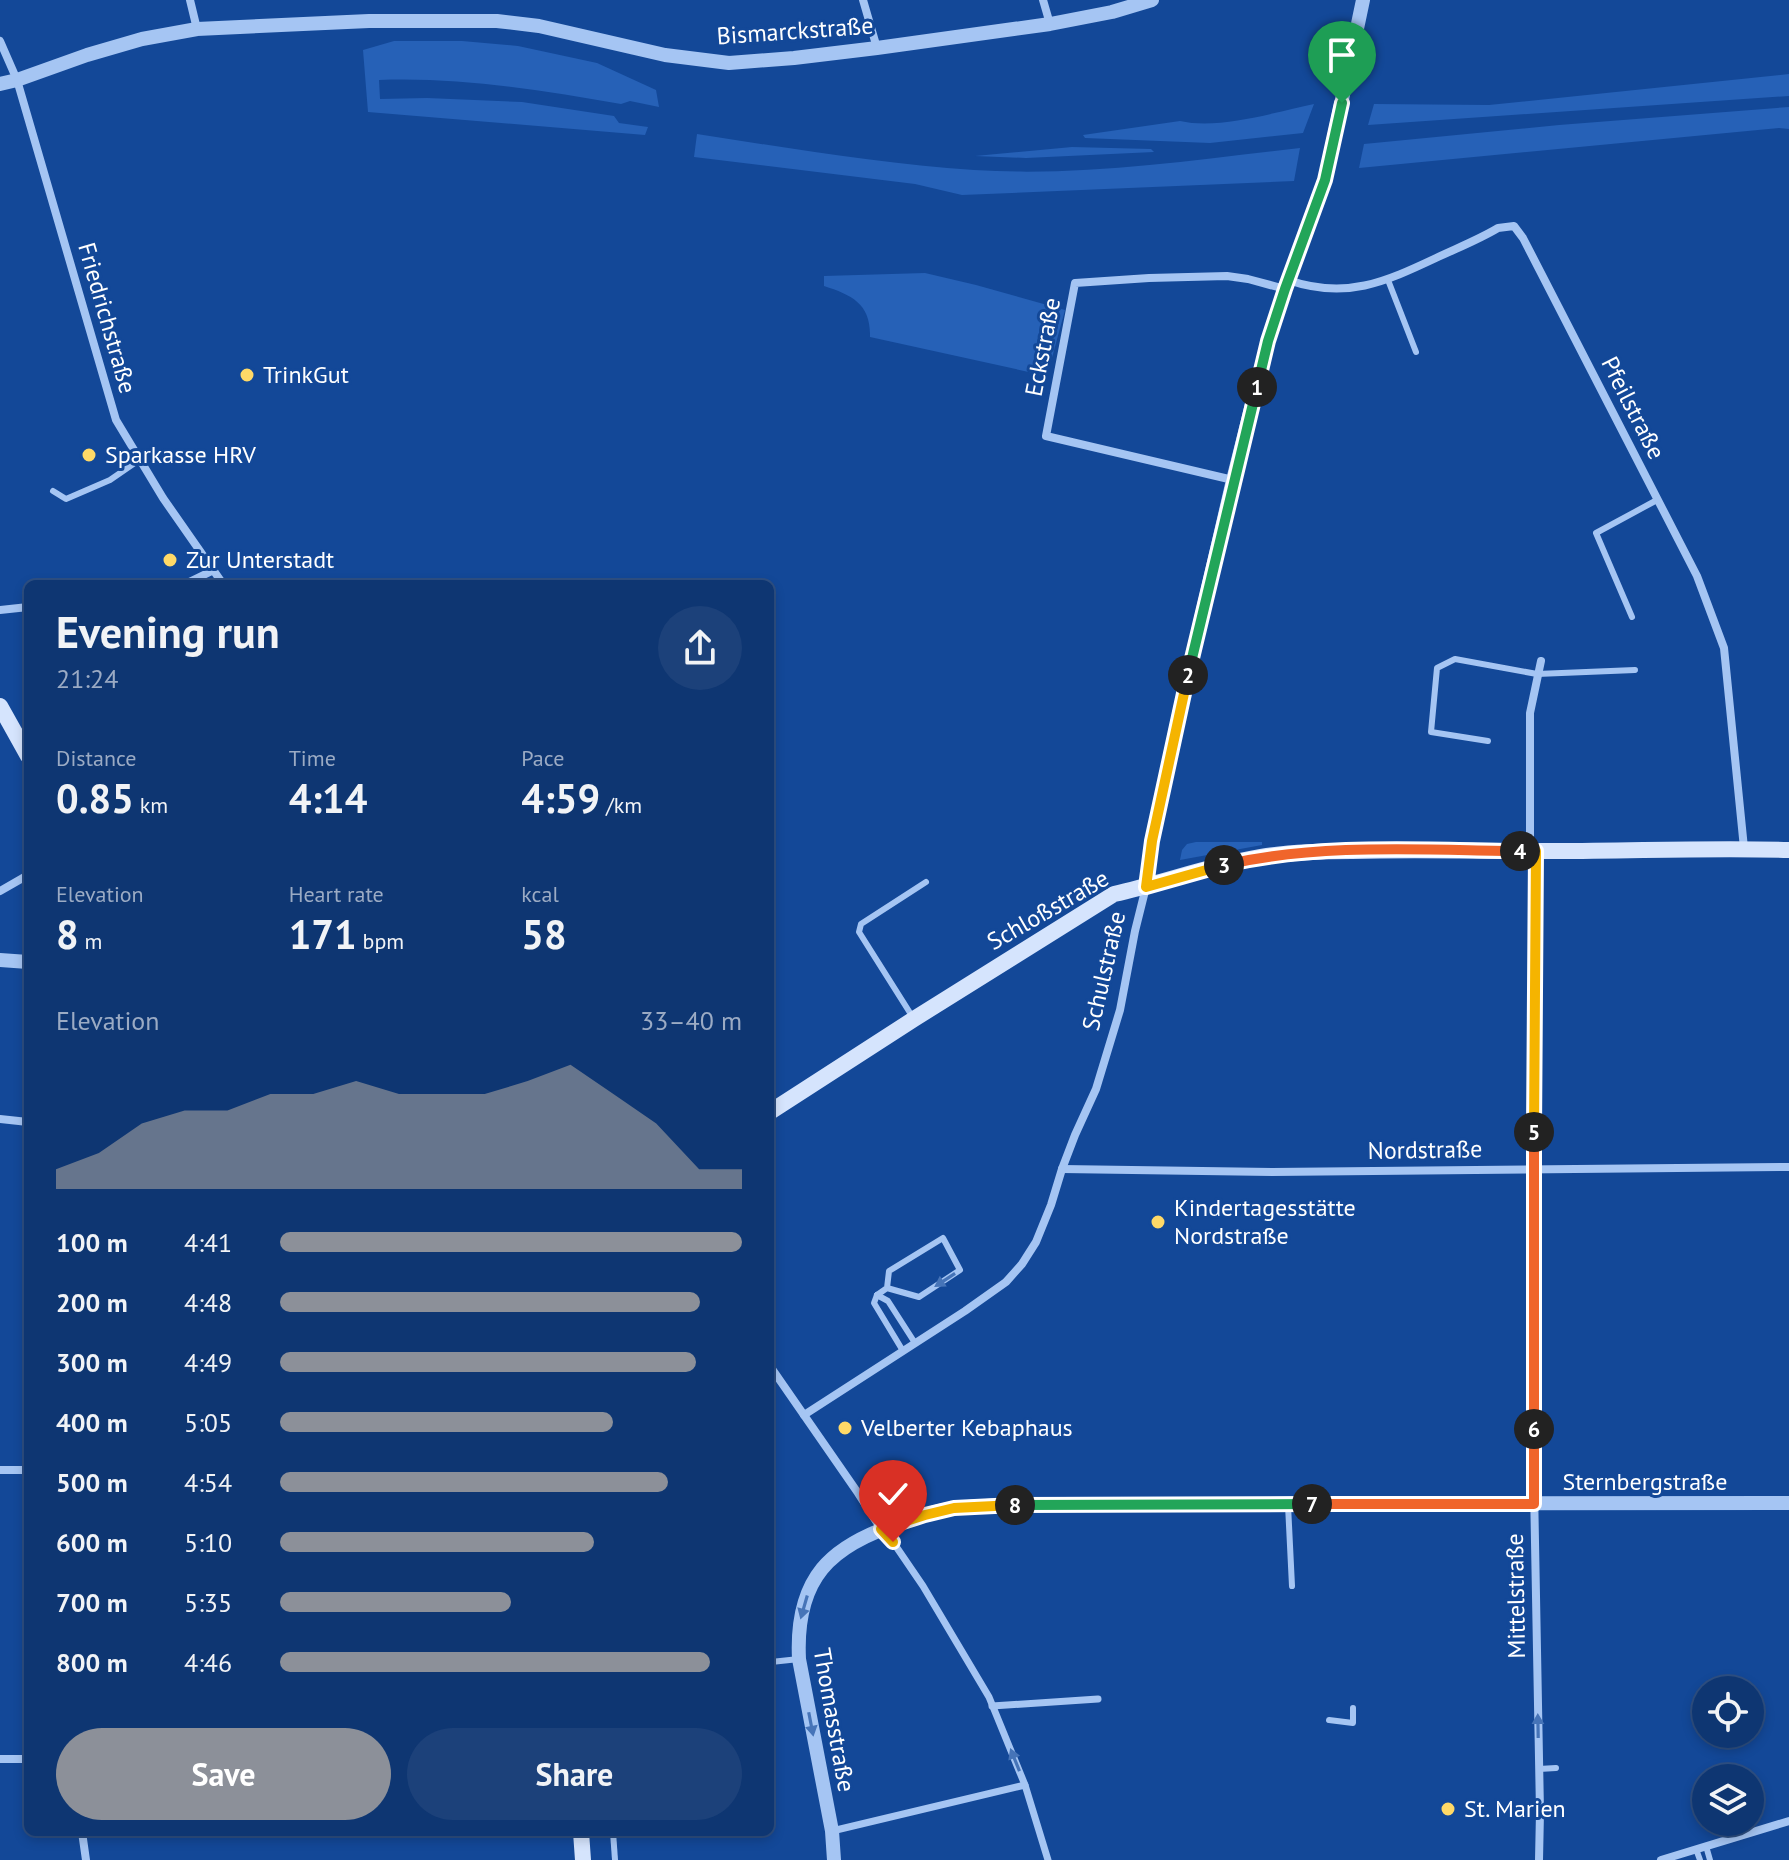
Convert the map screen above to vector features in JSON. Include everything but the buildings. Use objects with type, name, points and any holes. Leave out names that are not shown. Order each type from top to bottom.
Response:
[{"type":"main road","points":[[0,706],[24,749]]},
{"type":"main road","name":"Schloßstraße","points":[[774,1109],[1114,894],[1184,875],[1261,857],[1300,852],[1789,850]]},
{"type":"main road","points":[[581,1836],[583,1860]]},
{"type":"street","points":[[190,0],[197,29]]},
{"type":"street","points":[[863,0],[877,48]]},
{"type":"street","points":[[1043,0],[1050,24]]},
{"type":"street","name":"Bismarckstraße","points":[[0,84],[128,43],[197,29],[369,21],[497,21],[539,26],[665,55],[729,63],[877,48],[1050,24],[1112,12],[1152,0]]},
{"type":"street","name":"Schulstraße","points":[[804,1415],[1006,1282],[1036,1242],[1051,1205],[1062,1169],[1096,1089],[1120,1010],[1146,887],[1152,841],[1233,480],[1268,341],[1325,180],[1363,0]]},
{"type":"street","name":"Friedrichstraße","points":[[0,41],[17,80],[116,420],[139,460],[220,580]]},
{"type":"street","name":"Pfeilstraße","points":[[1287,284],[1358,288],[1388,280],[1498,228],[1514,226],[1523,238],[1697,576],[1724,648],[1744,848]]},
{"type":"street","name":"Eckstraße","points":[[1233,480],[1046,436],[1075,283],[1227,276],[1287,284]]},
{"type":"street","points":[[193,580],[214,570]]},
{"type":"street","points":[[0,610],[24,607]]},
{"type":"street","points":[[1533,851],[1530,713],[1541,661]]},
{"type":"street","name":"Mittelstraße","points":[[1533,851],[1534,1504],[1539,1860]]},
{"type":"street","points":[[0,891],[24,877]]},
{"type":"street","points":[[0,960],[24,962]]},
{"type":"street","points":[[0,1119],[24,1122]]},
{"type":"street","name":"Nordstraße","points":[[1062,1169],[1272,1172],[1789,1167]]},
{"type":"street","points":[[774,1372],[923,1586],[966,1657],[992,1706],[1025,1785],[1048,1860]]},
{"type":"street","points":[[0,1470],[24,1470]]},
{"type":"street","name":"Sternbergstraße","points":[[881,1529],[954,1508],[1042,1504],[1789,1503]]},
{"type":"street","name":"Thomasstraße","points":[[834,1860],[832,1831],[799,1659],[801,1615],[818,1573],[828,1561],[848,1545],[881,1529]]},
{"type":"street","points":[[992,1706],[1098,1699]]},
{"type":"street","points":[[0,1759],[24,1759]]},
{"type":"street","points":[[832,1831],[1025,1785]]},
{"type":"street","points":[[1661,1860],[1789,1821]]},
{"type":"street","points":[[83,1836],[86,1860]]},
{"type":"lane","points":[[1388,280],[1416,352]]},
{"type":"lane","points":[[53,491],[66,499],[110,480],[139,460]]},
{"type":"lane","points":[[1632,617],[1596,533],[1657,500]]},
{"type":"lane","points":[[1488,741],[1431,732],[1437,668],[1455,659],[1537,674],[1635,670]]},
{"type":"lane","points":[[914,1019],[859,932],[861,924],[926,882]]},
{"type":"lane","points":[[887,1288],[919,1297],[960,1270],[943,1238],[889,1271],[887,1288],[877,1295],[874,1303],[903,1351]]},
{"type":"lane","points":[[877,1295],[888,1301],[915,1343]]},
{"type":"lane","points":[[1288,1504],[1292,1586]]},
{"type":"lane","points":[[774,1662],[799,1659]]},
{"type":"lane","points":[[1329,1720],[1353,1723],[1353,1708]]},
{"type":"lane","points":[[1539,1769],[1556,1768]]},
{"type":"lane","points":[[613,1836],[615,1860]]},
{"type":"lane","points":[[1700,1860],[1701,1848]]},
{"type":"lane","points":[[1701,1848],[1710,1860]]},
{"type":"shaded area","points":[[394,41],[462,41],[518,46],[597,63],[656,90],[659,107],[470,83],[379,80],[380,99],[522,102],[614,116],[619,123],[648,127],[645,135],[368,112],[363,50]]},
{"type":"shaded area","points":[[1789,74],[1789,96],[1368,125],[1374,104],[1489,105]]},
{"type":"shaded area","points":[[1314,104],[1303,133],[1210,143],[1085,138],[1083,135],[1180,121],[1229,122]]},
{"type":"shaded area","points":[[1789,107],[1789,129],[1359,168],[1364,144]]},
{"type":"shaded area","points":[[697,134],[904,164],[1015,172],[1137,166],[1300,148],[1294,181],[962,195],[915,184],[694,157]]},
{"type":"shaded area","points":[[1072,147],[1151,149],[1154,152],[1026,158],[975,156]]},
{"type":"shaded area","points":[[925,273],[1065,310],[1047,376],[870,337],[867,316],[858,302],[824,286],[824,276]]},
{"type":"shaded area","points":[[1262,842],[1262,845],[1180,860],[1187,844]]},
{"type":"place","name":"TrinkGut","points":[[247,375]]},
{"type":"place","name":"Sparkasse HRV","points":[[89,455]]},
{"type":"place","name":"Zur Unterstadt","points":[[170,560]]},
{"type":"place","name":"Kindertagesstätte Nordstraße","points":[[1158,1222]]},
{"type":"place","name":"Velberter Kebaphaus","points":[[845,1428]]},
{"type":"place","name":"St. Marien","points":[[1448,1809]]},
{"type":"route","points":[[893,1542],[881,1529],[954,1508],[1042,1504],[1534,1504],[1536,851],[1300,852],[1224,865],[1146,887],[1152,841],[1180,710],[1233,480],[1268,341],[1325,180],[1342,103]]}]
